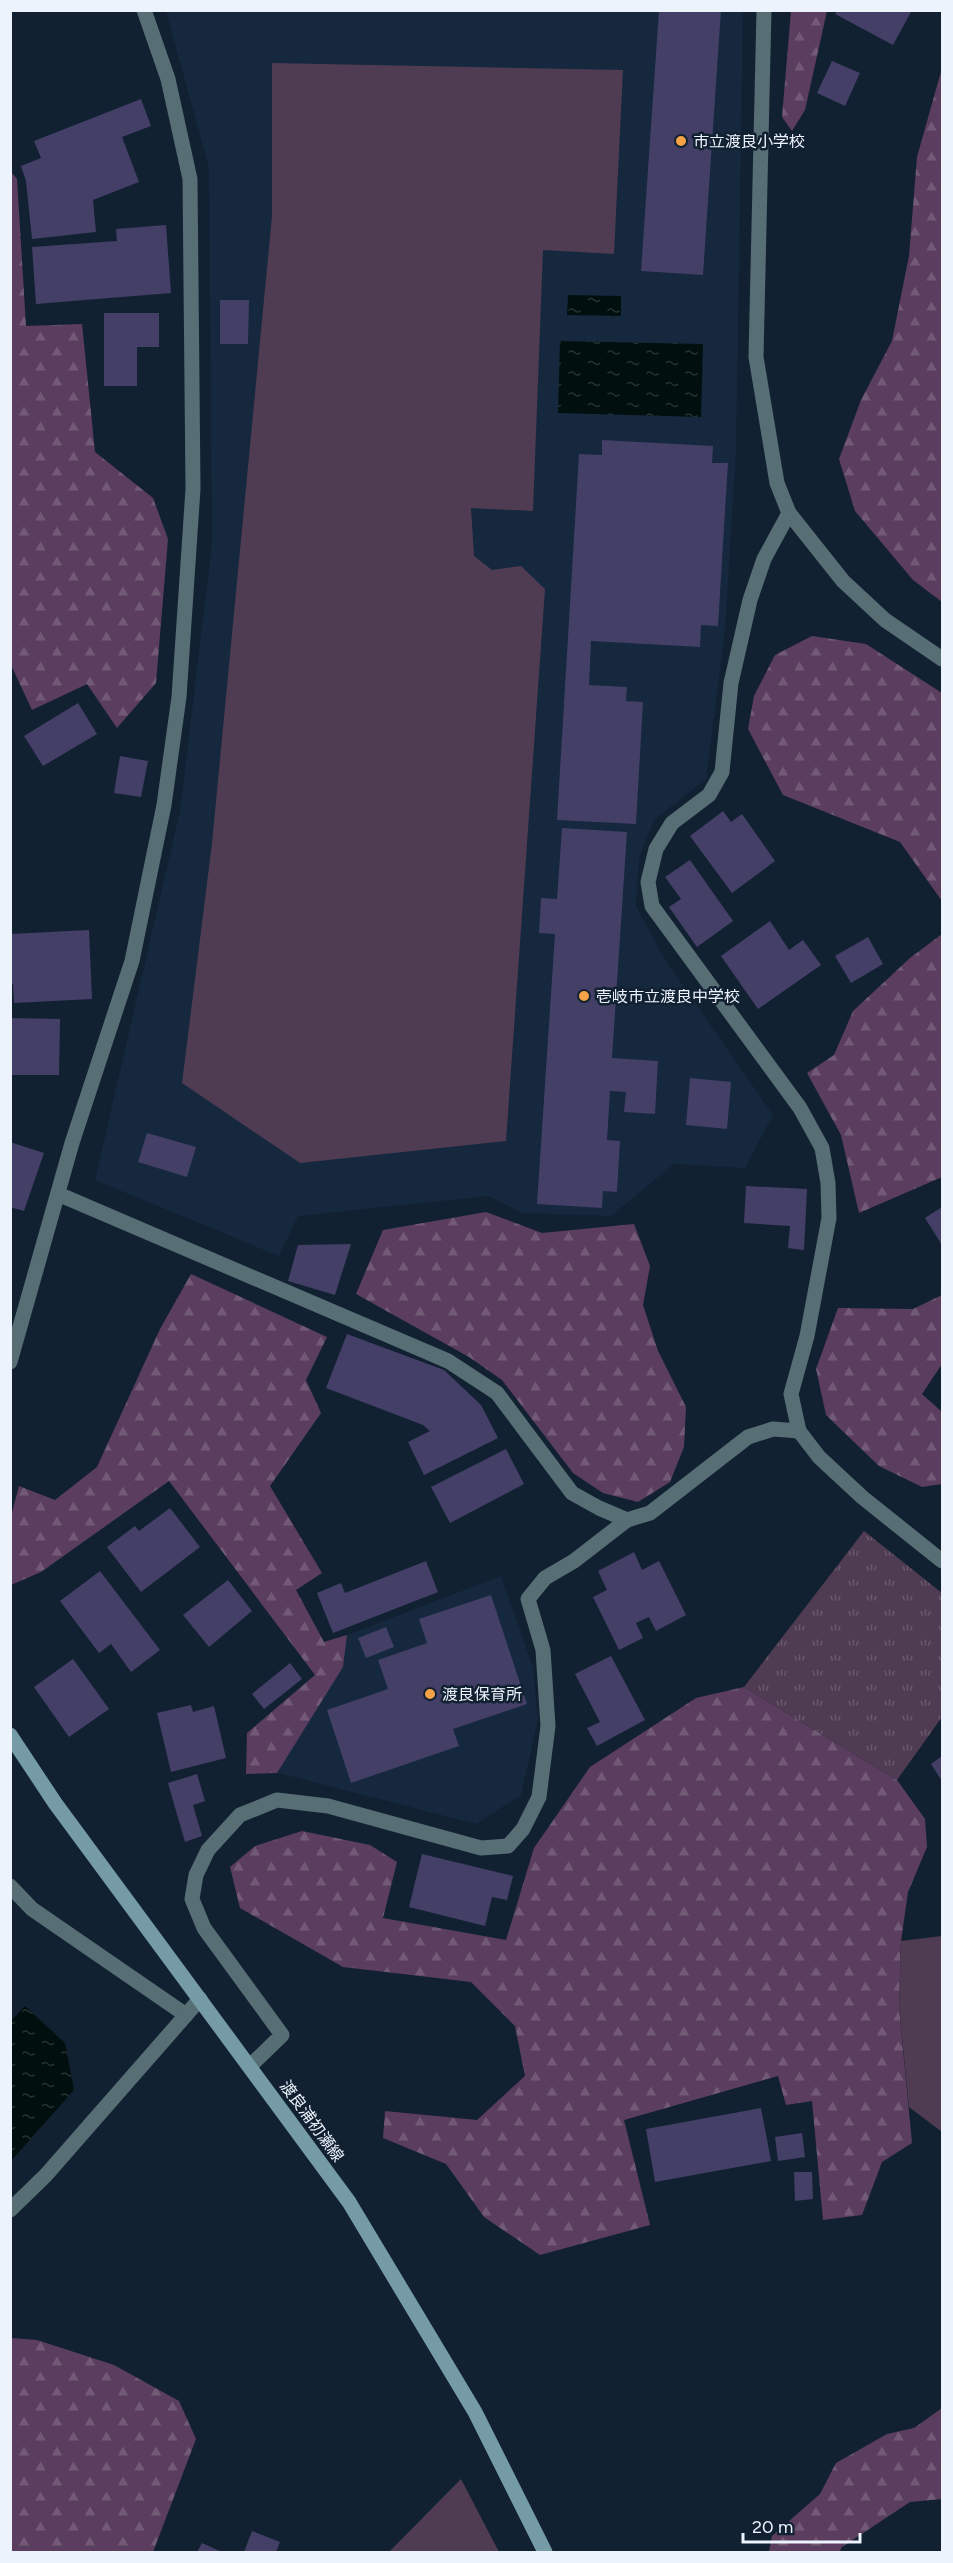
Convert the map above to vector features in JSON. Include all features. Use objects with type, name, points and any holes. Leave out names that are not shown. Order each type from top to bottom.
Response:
[{"type":"main road","name":"渡良浦初瀬線","points":[[10,1735],[55,1803],[349,2202],[475,2412],[545,2553]]},
{"type":"street","points":[[10,1362],[58,1194],[132,961],[164,805],[179,697],[193,489],[190,179],[168,80],[144,10]]},
{"type":"street","points":[[764,10],[756,357],[777,483],[789,513],[843,581],[885,620],[942,659]]},
{"type":"street","points":[[789,513],[764,559],[750,600],[731,683],[722,772],[709,795],[672,823],[656,849],[648,882],[652,906],[800,1108],[822,1148],[828,1183],[829,1218],[807,1336],[791,1394],[800,1431],[819,1457],[862,1497],[942,1561]]},
{"type":"street","points":[[58,1194],[448,1361],[497,1393],[572,1493],[627,1520]]},
{"type":"street","points":[[250,2066],[282,2035],[204,1929],[192,1899],[196,1875],[208,1850],[240,1815],[277,1800],[328,1806],[481,1848],[508,1846],[523,1829],[539,1797],[548,1726],[543,1650],[528,1599],[545,1578],[574,1561],[627,1520],[650,1512],[748,1437],[773,1429],[800,1431]]},
{"type":"street","points":[[10,1886],[32,1909],[186,2015]]},
{"type":"street","points":[[10,2210],[46,2175],[201,1999]]},
{"type":"shaded area","points":[[166,11],[743,11],[736,450],[725,630],[706,779],[654,820],[639,858],[636,906],[664,958],[773,1115],[745,1168],[674,1164],[611,1216],[523,1213],[489,1196],[298,1216],[279,1256],[95,1180],[180,811],[212,544],[209,168]]},
{"type":"shaded area","name":"渡良保育所","points":[[501,1576],[533,1667],[538,1720],[521,1795],[476,1824],[271,1771],[343,1667],[347,1635]]},
{"type":"green space","points":[[791,11],[827,11],[805,110],[792,131],[782,117]]},
{"type":"green space","points":[[272,63],[623,70],[614,254],[543,250],[533,511],[471,508],[474,556],[492,570],[521,566],[545,589],[506,1141],[300,1163],[182,1083],[212,843],[272,216]]},
{"type":"green space","points":[[942,68],[942,602],[913,580],[855,511],[839,459],[861,400],[892,341],[909,256],[917,157]]},
{"type":"green space","points":[[11,172],[17,179],[26,326],[82,324],[95,452],[153,498],[168,539],[156,683],[117,728],[87,684],[32,710],[11,665]]},
{"type":"green space","points":[[812,636],[866,644],[942,693],[942,901],[900,842],[783,795],[748,729],[754,696],[775,655]]},
{"type":"green space","points":[[942,934],[942,1177],[859,1213],[841,1135],[807,1073],[834,1055],[853,1011],[910,958]]},
{"type":"green space","points":[[486,1212],[542,1233],[634,1224],[650,1266],[643,1305],[658,1351],[686,1407],[684,1447],[670,1482],[638,1502],[603,1493],[573,1473],[502,1380],[469,1357],[356,1294],[383,1230]]},
{"type":"green space","points":[[191,1274],[327,1337],[306,1380],[321,1413],[270,1486],[322,1573],[296,1590],[324,1642],[347,1635],[343,1667],[277,1773],[246,1774],[247,1733],[315,1675],[169,1481],[41,1572],[11,1585],[11,1516],[19,1486],[55,1500],[97,1467],[160,1329]]},
{"type":"green space","points":[[942,1295],[942,1364],[922,1394],[942,1412],[942,1484],[922,1487],[879,1466],[826,1415],[816,1369],[838,1308],[913,1309]]},
{"type":"green space","points":[[864,1531],[942,1593],[942,1717],[897,1780],[744,1687]]},
{"type":"green space","points":[[744,1687],[897,1780],[925,1819],[927,1847],[908,1892],[901,1941],[899,2007],[912,2143],[882,2162],[862,2215],[823,2220],[812,2101],[786,2105],[778,2076],[624,2120],[650,2225],[540,2255],[484,2217],[446,2164],[383,2138],[385,2111],[477,2120],[525,2076],[515,2026],[471,1982],[343,1967],[240,1908],[230,1867],[255,1846],[302,1831],[370,1845],[397,1862],[383,1918],[506,1940],[534,1848],[590,1767],[696,1698]]},
{"type":"green space","points":[[942,1936],[942,2132],[909,2107],[899,2007],[901,1941]]},
{"type":"green space","points":[[11,2338],[37,2340],[114,2365],[179,2401],[196,2439],[153,2552],[11,2552]]},
{"type":"green space","points":[[942,2408],[942,2499],[910,2502],[842,2547],[839,2552],[769,2552],[772,2536],[820,2494],[836,2463],[887,2434],[914,2428]]},
{"type":"green space","points":[[461,2479],[499,2552],[389,2552]]},
{"type":"water","points":[[568,295],[621,296],[621,316],[567,315]]},
{"type":"water","points":[[560,341],[703,344],[701,417],[558,413]]},
{"type":"water","points":[[25,2006],[65,2043],[74,2090],[11,2161],[11,2021]]},
{"type":"building","name":"市立渡良小学校","points":[[659,10],[721,10],[703,275],[641,271]]},
{"type":"building","points":[[838,10],[912,10],[893,45],[835,14]]},
{"type":"building","points":[[832,61],[860,73],[845,106],[817,93]]},
{"type":"building","points":[[141,99],[151,126],[122,137],[139,182],[93,200],[96,232],[32,239],[26,181],[21,166],[41,158],[34,141]]},
{"type":"building","points":[[166,225],[171,293],[36,304],[32,247],[117,241],[116,229]]},
{"type":"building","points":[[220,300],[249,300],[248,344],[220,344]]},
{"type":"building","points":[[104,313],[159,313],[159,347],[137,347],[137,386],[104,386]]},
{"type":"building","points":[[602,440],[713,446],[712,463],[728,463],[718,626],[701,625],[700,647],[591,641],[589,685],[627,687],[626,701],[643,702],[636,824],[557,820],[579,454],[602,455]]},
{"type":"building","points":[[78,703],[97,734],[43,766],[24,736]]},
{"type":"building","points":[[120,756],[148,761],[141,797],[114,793]]},
{"type":"building","points":[[723,811],[731,822],[742,814],[775,861],[732,893],[690,836]]},
{"type":"building","name":"壱岐市立渡良中学校","points":[[562,828],[627,832],[612,1058],[658,1061],[655,1114],[624,1112],[626,1092],[610,1091],[607,1140],[620,1141],[617,1192],[603,1191],[602,1208],[537,1204],[555,934],[539,933],[541,898],[557,899]]},
{"type":"building","points":[[690,860],[733,921],[697,947],[669,907],[681,899],[665,877]]},
{"type":"building","points":[[770,921],[789,950],[803,940],[821,965],[758,1009],[721,956]]},
{"type":"building","points":[[89,930],[92,999],[14,1003],[13,984],[10,984],[10,934]]},
{"type":"building","points":[[868,937],[883,964],[851,983],[835,956]]},
{"type":"building","points":[[10,1018],[60,1019],[59,1075],[10,1075]]},
{"type":"building","points":[[690,1078],[731,1082],[727,1129],[686,1125]]},
{"type":"building","points":[[147,1133],[196,1147],[187,1177],[138,1162]]},
{"type":"building","points":[[10,1142],[44,1153],[24,1211],[10,1207]]},
{"type":"building","points":[[746,1186],[807,1189],[804,1250],[788,1248],[790,1226],[744,1223]]},
{"type":"building","points":[[942,1207],[942,1245],[925,1218]]},
{"type":"building","points":[[351,1244],[335,1295],[288,1281],[298,1245]]},
{"type":"building","points":[[347,1334],[444,1370],[481,1405],[498,1438],[424,1475],[408,1442],[430,1431],[423,1425],[326,1388]]},
{"type":"building","points":[[506,1449],[524,1484],[450,1523],[431,1487]]},
{"type":"building","points":[[170,1508],[200,1547],[141,1592],[107,1547],[135,1526],[139,1531]]},
{"type":"building","points":[[634,1552],[642,1570],[659,1561],[686,1615],[656,1631],[649,1617],[636,1623],[643,1638],[619,1650],[593,1597],[607,1590],[598,1571]]},
{"type":"building","points":[[426,1561],[438,1592],[333,1633],[317,1593],[341,1583],[345,1593]]},
{"type":"building","points":[[100,1571],[160,1650],[131,1672],[111,1644],[99,1653],[60,1601]]},
{"type":"building","points":[[228,1580],[252,1611],[209,1647],[183,1615]]},
{"type":"building","points":[[491,1595],[527,1704],[453,1729],[459,1746],[351,1783],[327,1710],[388,1689],[378,1660],[427,1643],[419,1619]]},
{"type":"building","points":[[386,1627],[394,1647],[366,1658],[358,1638]]},
{"type":"building","points":[[611,1656],[645,1720],[597,1746],[587,1728],[600,1722],[575,1674]]},
{"type":"building","points":[[73,1659],[109,1709],[69,1737],[34,1687]]},
{"type":"building","points":[[290,1663],[302,1679],[264,1709],[252,1694]]},
{"type":"building","points":[[191,1705],[193,1712],[214,1706],[226,1758],[171,1772],[157,1713]]},
{"type":"building","points":[[942,1756],[942,1781],[931,1764]]},
{"type":"building","points":[[197,1774],[205,1801],[193,1805],[202,1836],[185,1842],[168,1783]]},
{"type":"building","points":[[422,1854],[513,1876],[507,1900],[492,1897],[485,1926],[409,1907]]},
{"type":"building","points":[[761,2108],[771,2161],[655,2182],[646,2129]]},
{"type":"building","points":[[802,2133],[805,2157],[778,2161],[775,2137]]},
{"type":"building","points":[[794,2172],[812,2172],[813,2199],[795,2201]]},
{"type":"building","points":[[252,2531],[280,2542],[276,2552],[244,2552]]},
{"type":"building","points":[[202,2543],[222,2552],[197,2552]]},
{"type":"place","name":"市立渡良小学校","points":[[681,141]]},
{"type":"place","name":"壱岐市立渡良中学校","points":[[584,996]]},
{"type":"place","name":"渡良保育所","points":[[430,1694]]}]
